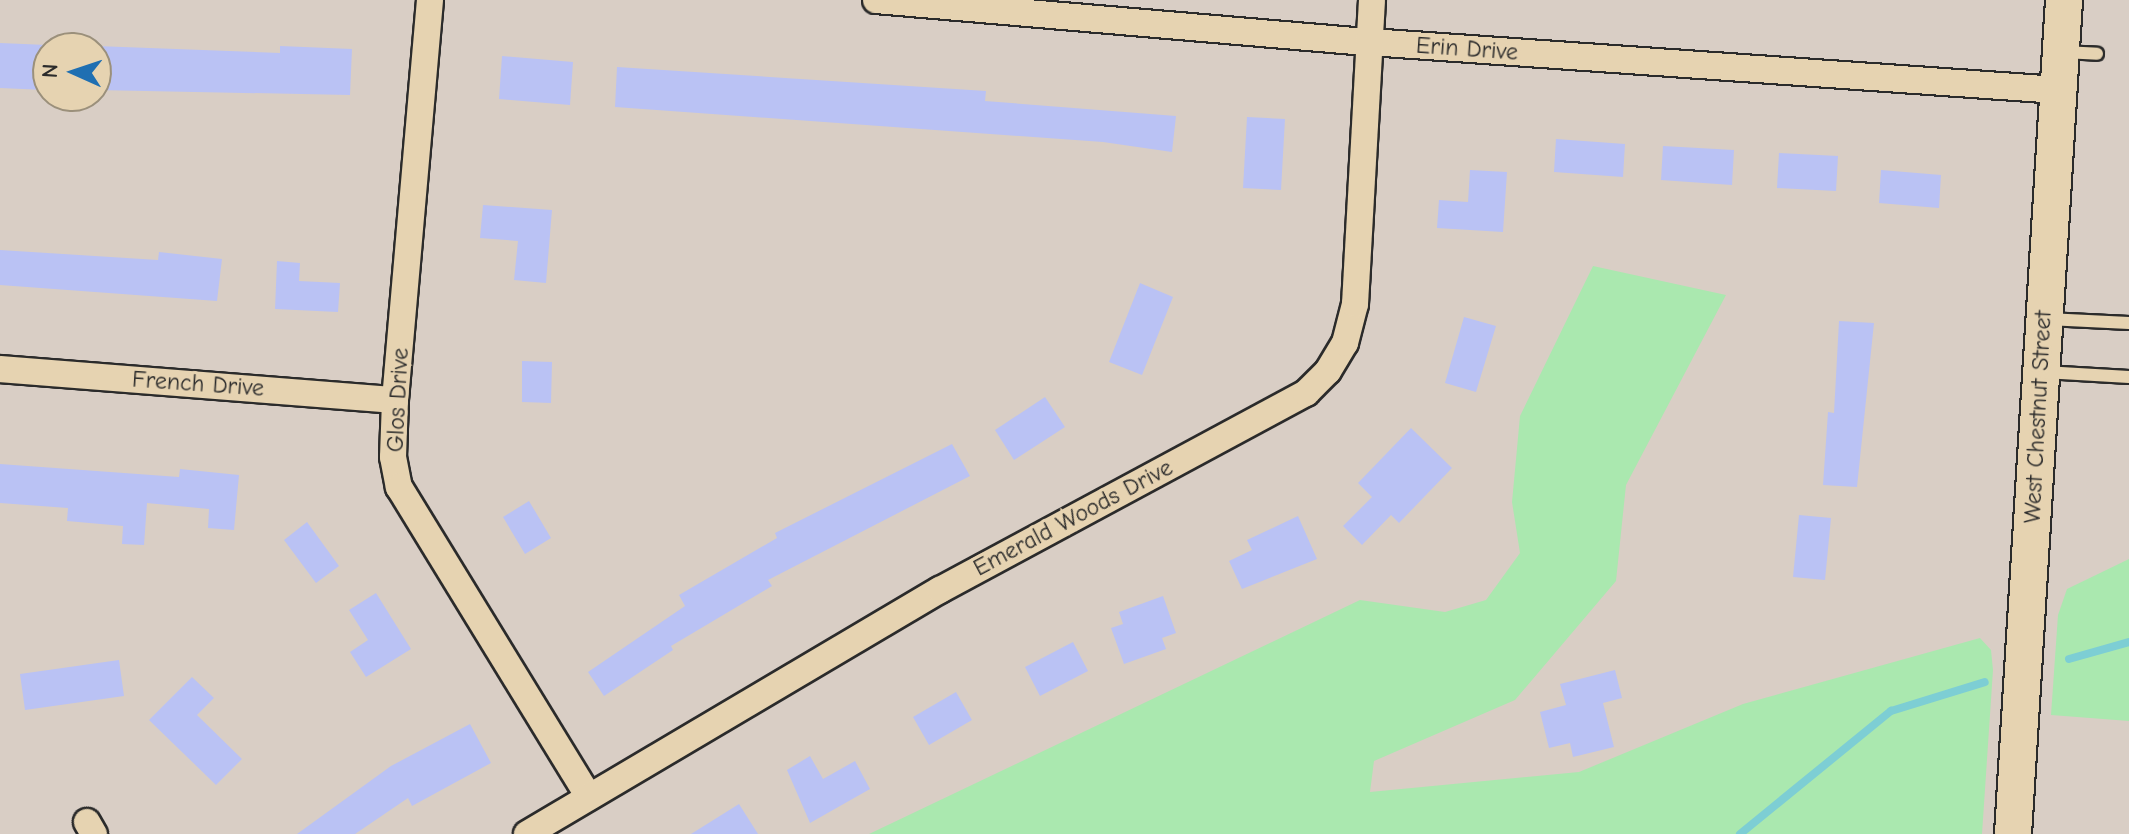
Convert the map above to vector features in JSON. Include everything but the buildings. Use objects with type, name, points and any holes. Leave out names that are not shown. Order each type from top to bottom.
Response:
[{"type":"main road","name":"West Chestnut Street","points":[[2013,834],[2064,0]]},
{"type":"street","name":"Glos Drive","points":[[430,0],[395,400],[393,457],[399,487],[588,796]]},
{"type":"street","name":"Erin Drive","points":[[876,0],[1008,5],[1370,42],[2058,90]]},
{"type":"street","name":"Emerald Woods Drive","points":[[527,834],[940,590],[1306,393],[1345,343],[1355,304],[1372,0]]},
{"type":"street","name":"French Drive","points":[[0,369],[395,400]]},
{"type":"lane","points":[[2060,52],[2097,54]]},
{"type":"lane","points":[[2043,319],[2129,323]]},
{"type":"lane","points":[[2041,372],[2129,377]]},
{"type":"green space","points":[[1593,266],[1726,295],[1626,485],[1616,581],[1515,700],[1374,761],[1370,792],[1579,772],[1743,704],[1980,638],[1991,650],[1993,670],[1982,834],[869,834],[1360,600],[1445,612],[1486,600],[1520,553],[1512,502],[1520,416]]},
{"type":"green space","points":[[2129,559],[2129,721],[2051,715],[2058,615],[2067,589]]},
{"type":"waterway","points":[[2069,659],[2129,642]]},
{"type":"waterway","points":[[1740,834],[1891,711],[1985,682]]}]
